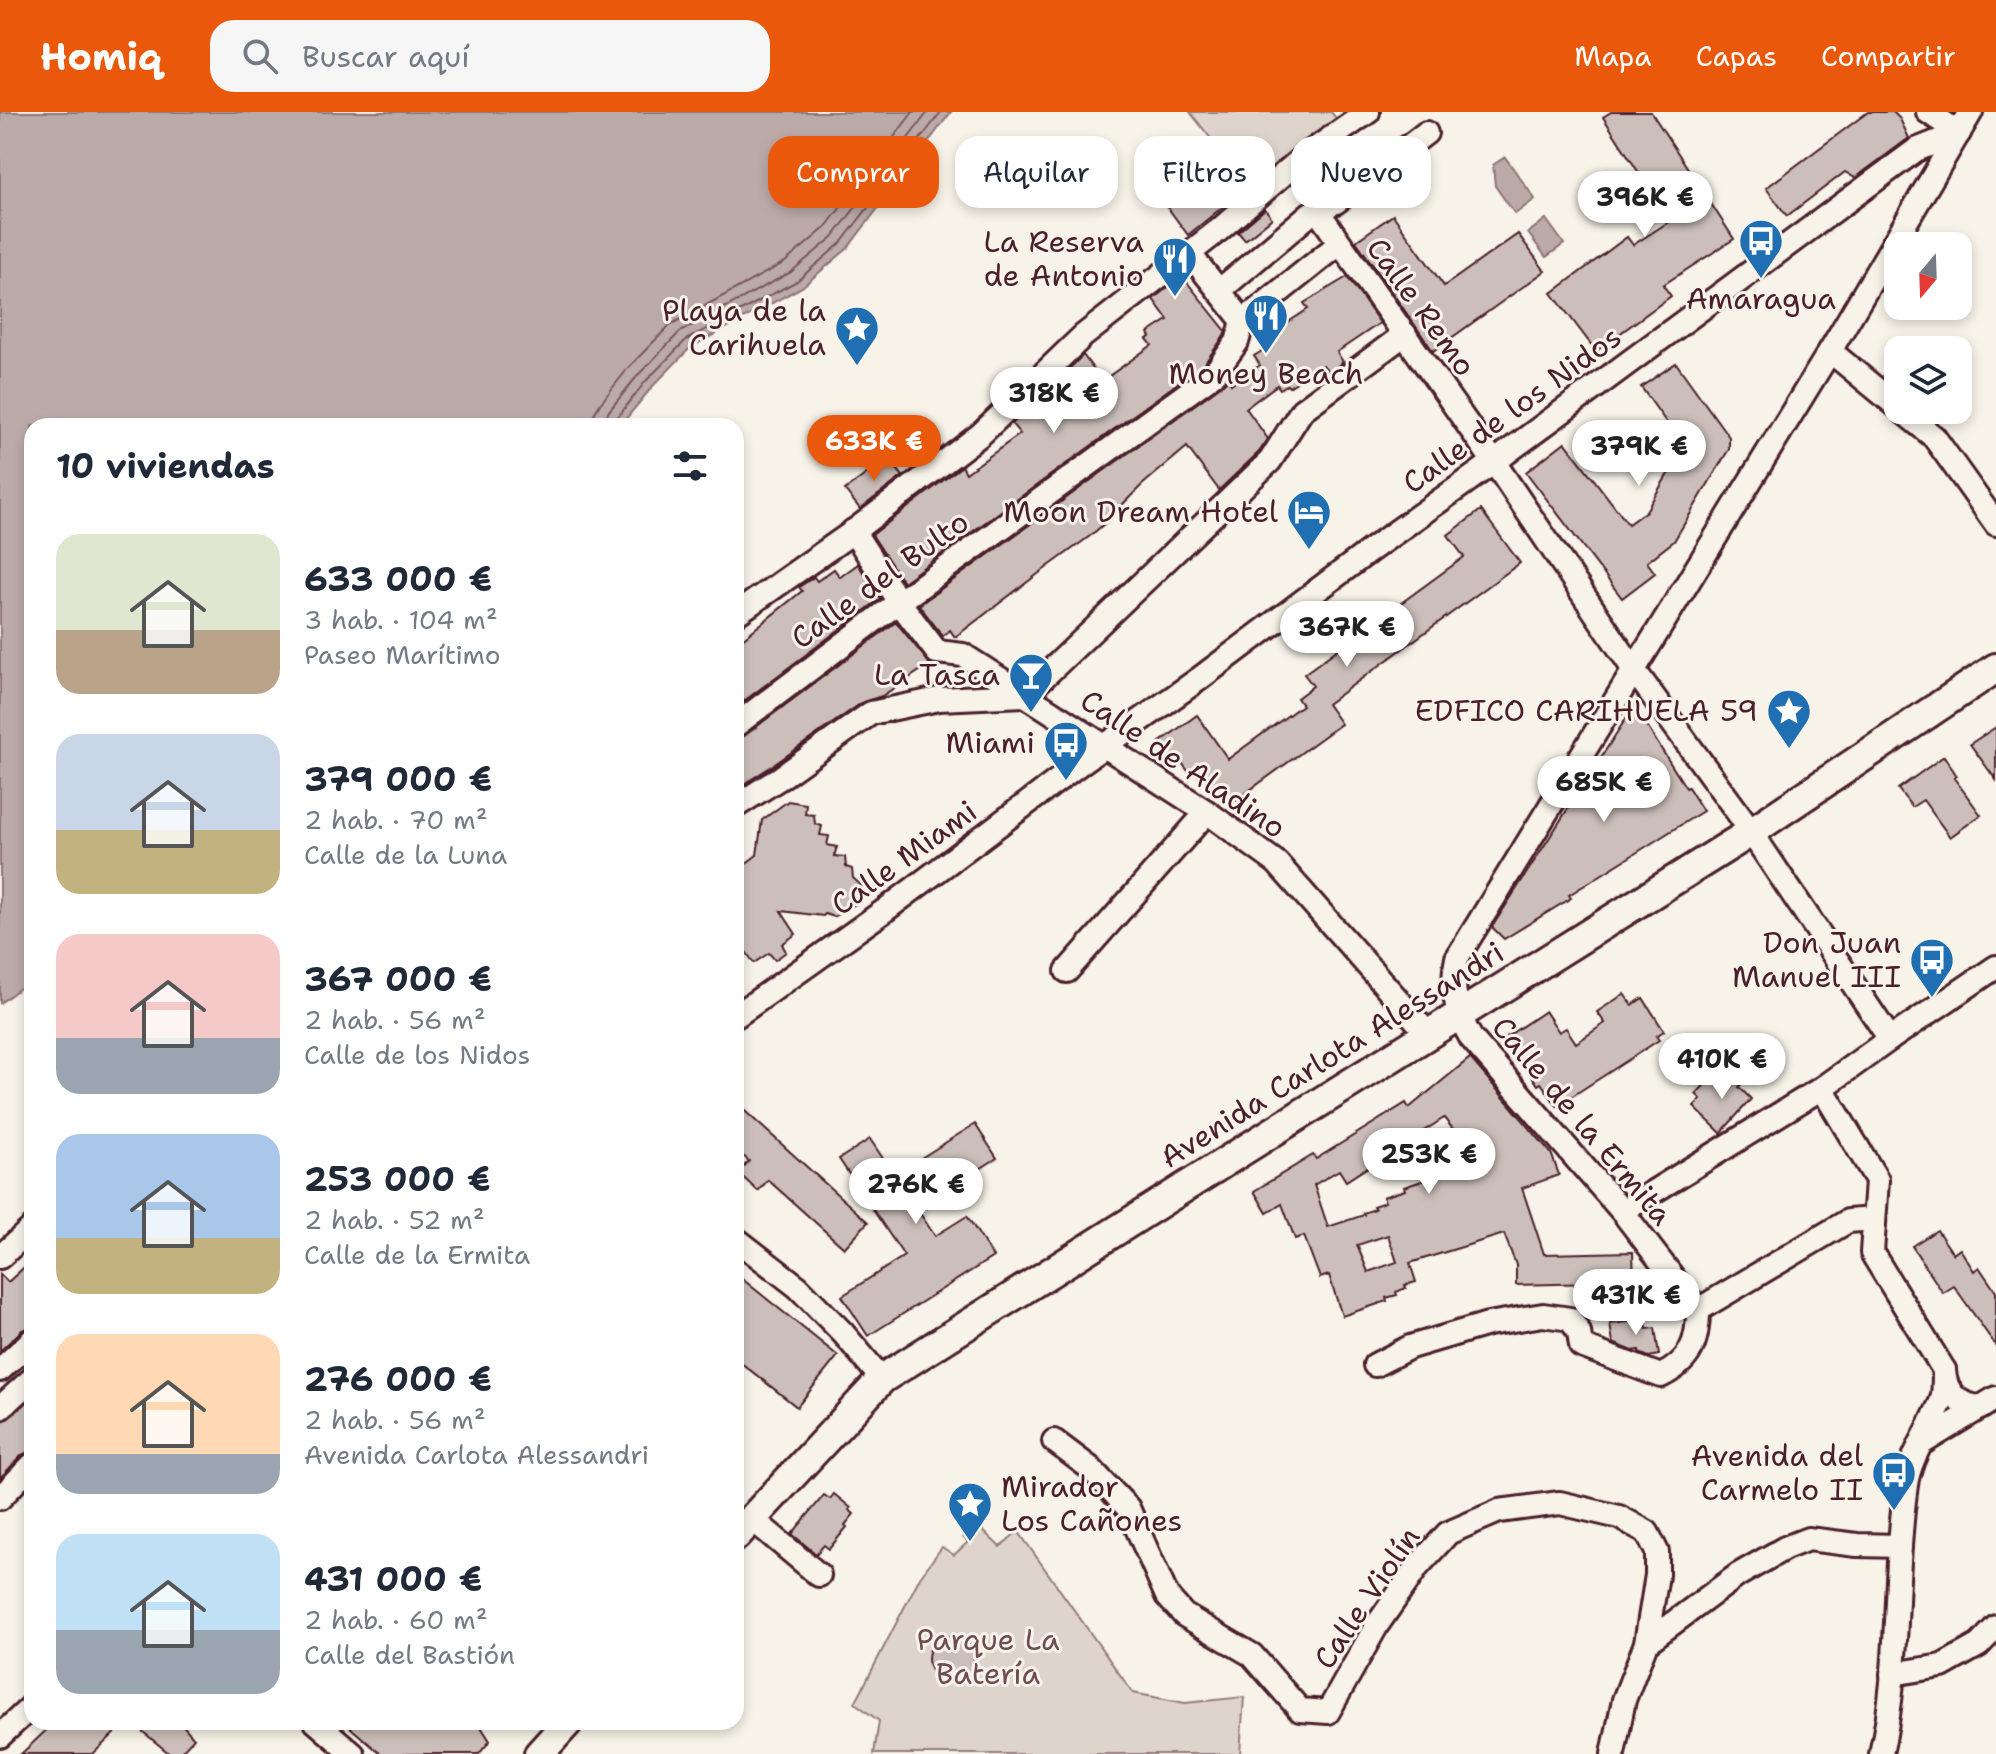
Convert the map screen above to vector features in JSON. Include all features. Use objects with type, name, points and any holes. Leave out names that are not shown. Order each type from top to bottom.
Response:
[{"type":"main road","name":"Avenida Carlota Alessandri","points":[[744,1527],[882,1379],[1751,832],[1996,668]]},
{"type":"main road","points":[[539,1754],[561,1730]]},
{"type":"street","points":[[744,608],[981,434],[1083,336],[1219,230],[1292,166],[1368,112]]},
{"type":"street","points":[[1928,112],[1959,133]]},
{"type":"street","points":[[1459,1016],[1453,977],[1457,958],[1830,351],[1971,112]]},
{"type":"street","points":[[1219,291],[1311,213],[1336,202],[1426,133]]},
{"type":"street","name":"Calle de los Nidos","points":[[1106,746],[1916,150],[1959,133]]},
{"type":"street","name":"Calle Remo","points":[[1317,210],[1494,462],[1634,670],[1751,832],[1890,1039]]},
{"type":"street","points":[[1189,253],[1243,321],[1339,244]]},
{"type":"street","name":"Calle del Bulto","points":[[744,719],[899,602],[1214,374],[1237,342],[1243,321]]},
{"type":"street","points":[[744,801],[871,713],[939,699],[1025,695],[1270,461],[1302,410],[1405,334]]},
{"type":"street","points":[[1830,351],[1884,396]]},
{"type":"street","points":[[1918,424],[1934,437],[1996,524]]},
{"type":"street","name":"Calle de Aladino","points":[[853,531],[899,602],[937,652],[963,655],[1207,812],[1277,863],[1429,1035]]},
{"type":"street","name":"Calle Miami","points":[[744,1010],[1106,746]]},
{"type":"street","points":[[1067,971],[1207,812]]},
{"type":"street","points":[[1622,1211],[1822,1088],[1996,967]]},
{"type":"street","name":"Calle de la Ermita","points":[[1459,1016],[1471,1038],[1622,1211],[1698,1310]]},
{"type":"street","points":[[1822,1088],[1877,1180],[1872,1253],[1944,1370],[1944,1380],[1954,1398],[1972,1407],[1989,1403]]},
{"type":"street","points":[[1375,1365],[1410,1347],[1488,1324],[1543,1315],[1570,1319],[1579,1332],[1581,1346],[1661,1376],[1677,1368],[1694,1346],[1698,1310],[1848,1221],[1874,1219]]},
{"type":"street","points":[[0,1257],[24,1235]]},
{"type":"street","points":[[744,1245],[798,1287],[882,1379]]},
{"type":"street","points":[[0,1370],[24,1348]]},
{"type":"street","points":[[1881,1754],[1892,1674],[1906,1481],[1943,1397],[1944,1370]]},
{"type":"street","points":[[0,1408],[24,1386]]},
{"type":"street","points":[[1922,1443],[1989,1403]]},
{"type":"street","name":"Calle Violín","points":[[1054,1441],[1090,1468],[1128,1508],[1167,1596],[1184,1615],[1252,1655],[1300,1710],[1328,1712],[1377,1625],[1418,1566],[1448,1533],[1499,1511],[1560,1503],[1619,1517],[1647,1532],[1657,1552],[1657,1575],[1646,1643]]},
{"type":"street","points":[[0,1498],[24,1473]]},
{"type":"street","points":[[744,1527],[819,1575]]},
{"type":"street","points":[[1613,1754],[1624,1700],[1646,1643],[1738,1575],[1785,1548],[1808,1539],[1900,1546]]},
{"type":"street","points":[[1892,1674],[1942,1666],[1979,1645],[1996,1627]]},
{"type":"street","points":[[0,1736],[24,1714]]},
{"type":"street","points":[[325,1730],[353,1754]]},
{"type":"green space","points":[[1190,112],[1331,112],[1336,118],[1314,136],[1291,136],[1291,155],[1275,168],[1275,136],[1209,136]]},
{"type":"green space","name":"Parque La Batería","points":[[978,1526],[1000,1547],[1018,1531],[1133,1693],[1185,1703],[1244,1697],[1240,1754],[874,1754],[879,1721],[855,1703],[920,1577],[942,1547],[954,1555],[968,1542],[963,1537]]},
{"type":"water","points":[[0,112],[951,112],[933,136],[768,136],[768,208],[878,208],[847,249],[802,287],[691,347],[627,418],[24,418],[24,985],[0,1003]]},
{"type":"water","points":[[1505,157],[1535,199],[1515,214],[1495,186],[1493,165]]},
{"type":"water","points":[[1546,219],[1564,244],[1546,257],[1528,233]]},
{"type":"building","points":[[1611,112],[1651,112],[1734,239],[1663,285],[1671,296],[1596,351],[1552,293],[1627,237],[1633,245],[1670,221],[1603,117]]},
{"type":"building","points":[[1868,112],[1893,112],[1909,138],[1855,178],[1845,172],[1787,216],[1766,188]]},
{"type":"building","points":[[1168,208],[1221,208],[1188,235]]},
{"type":"building","points":[[1265,209],[1272,218],[1245,240],[1238,232]]},
{"type":"building","points":[[1393,215],[1444,286],[1518,234],[1545,271],[1433,351],[1356,241]]},
{"type":"building","points":[[1182,276],[1226,331],[1204,364],[903,582],[872,535],[962,466],[966,473],[1020,434],[1012,424],[1037,400],[1051,417],[1082,395],[1065,373],[1083,355],[1102,381],[1152,345],[1147,339],[1150,337],[1148,333],[1168,320],[1153,299]]},
{"type":"building","points":[[1347,277],[1380,323],[1337,352],[1343,362],[1329,372],[1323,365],[1289,387],[1280,389],[1277,385],[1246,408],[1268,439],[1259,452],[1219,490],[1187,447],[1142,485],[1090,536],[955,637],[950,630],[943,636],[919,605],[1228,379],[1231,384],[1260,365],[1254,356],[1275,343],[1269,335],[1308,309],[1304,303]]},
{"type":"building","points":[[1676,363],[1729,437],[1729,449],[1674,541],[1647,562],[1655,573],[1622,598],[1526,472],[1565,442],[1628,524],[1646,511],[1684,447],[1641,387]]},
{"type":"building","points":[[888,458],[903,476],[860,509],[845,490]]},
{"type":"building","points":[[1481,510],[1520,563],[1327,704],[1341,724],[1236,800],[1230,792],[1221,798],[1210,783],[1206,786],[1195,772],[1191,775],[1179,759],[1174,763],[1159,743],[1197,715],[1228,759],[1302,705],[1297,698],[1313,686],[1304,674],[1464,557],[1448,535]]},
{"type":"building","points":[[858,564],[880,599],[744,701],[744,638],[802,591],[799,587],[814,577],[817,581],[834,569],[840,577]]},
{"type":"building","points":[[896,622],[930,664],[882,696],[863,702],[744,784],[744,736]]},
{"type":"building","points":[[1634,706],[1703,811],[1504,939],[1492,927]]},
{"type":"building","points":[[1996,727],[1996,780],[1970,744]]},
{"type":"building","points":[[1944,756],[1957,776],[1954,778],[1981,815],[1950,837],[1923,800],[1912,807],[1898,789]]},
{"type":"building","points":[[788,801],[806,804],[805,814],[814,815],[815,824],[822,826],[820,835],[829,836],[827,845],[837,847],[834,856],[845,857],[846,867],[852,869],[853,878],[863,887],[857,903],[834,917],[781,911],[796,934],[782,944],[786,952],[775,960],[769,953],[754,963],[744,949],[744,865],[757,855],[762,820]]},
{"type":"building","points":[[1624,994],[1632,1005],[1643,998],[1664,1031],[1656,1036],[1659,1040],[1557,1106],[1541,1083],[1538,1085],[1506,1037],[1545,1011],[1559,1032],[1566,1028],[1576,1043],[1605,1023],[1597,1012]]},
{"type":"building","points":[[1470,1058],[1551,1153],[1559,1175],[1522,1188],[1544,1254],[1633,1252],[1634,1282],[1516,1285],[1516,1265],[1504,1234],[1410,1263],[1416,1282],[1405,1285],[1406,1288],[1396,1292],[1397,1295],[1386,1298],[1387,1301],[1342,1316],[1329,1275],[1320,1278],[1304,1236],[1295,1239],[1282,1204],[1267,1213],[1254,1191],[1313,1155],[1316,1159],[1406,1103],[1409,1108]],"holes":[[[1444,1118],[1476,1157],[1434,1171],[1424,1177],[1425,1180],[1383,1197],[1385,1202],[1373,1206],[1375,1209],[1364,1215],[1328,1227],[1314,1185],[1339,1170],[1346,1181]],[[1388,1235],[1397,1262],[1368,1272],[1357,1245]]]},
{"type":"building","points":[[1732,1071],[1743,1082],[1739,1087],[1751,1099],[1721,1133],[1694,1107],[1701,1099],[1696,1094],[1712,1077],[1718,1082]]},
{"type":"building","points":[[744,1110],[868,1222],[844,1248],[768,1180],[758,1191],[744,1178],[744,1166],[749,1161],[744,1157]]},
{"type":"building","points":[[975,1124],[997,1158],[917,1209],[935,1236],[967,1216],[993,1257],[868,1336],[842,1296],[904,1256],[839,1159],[870,1139],[894,1175]]},
{"type":"building","points":[[1937,1230],[1953,1254],[1960,1249],[1974,1271],[1979,1267],[1996,1292],[1996,1346],[1954,1286],[1943,1293],[1912,1246]]},
{"type":"building","points":[[24,1267],[24,1329],[0,1351],[0,1274],[8,1282]]},
{"type":"building","points":[[744,1280],[838,1356],[797,1407],[744,1365]]},
{"type":"building","points":[[1646,1320],[1647,1329],[1655,1328],[1659,1355],[1649,1357],[1639,1353],[1639,1350],[1633,1351],[1613,1343],[1610,1324]]},
{"type":"building","points":[[24,1405],[24,1454],[0,1478],[0,1422]]},
{"type":"building","points":[[834,1494],[854,1514],[829,1549],[824,1545],[816,1554],[792,1534],[824,1495],[830,1499]]},
{"type":"building","points":[[951,1636],[968,1642],[974,1659],[968,1676],[951,1682],[934,1676],[928,1659],[934,1642]]},
{"type":"building","points":[[46,1730],[118,1730],[93,1754],[21,1754]]},
{"type":"building","points":[[141,1730],[187,1730],[194,1738],[179,1754],[170,1754]]},
{"type":"building","points":[[353,1730],[483,1730],[490,1741],[479,1754],[381,1754]]},
{"type":"place","name":"Amaragua","points":[[1761,280]]},
{"type":"place","name":"La Reserva de Antonio","points":[[1175,298]]},
{"type":"place","name":"Money Beach","points":[[1266,355]]},
{"type":"place","name":"Playa de la Carihuela","points":[[857,367]]},
{"type":"place","name":"Moon Dream Hotel","points":[[1309,551]]},
{"type":"place","name":"La Tasca","points":[[1031,714]]},
{"type":"place","name":"EDFICO CARIHUELA 59","points":[[1789,750]]},
{"type":"place","name":"Miami","points":[[1066,782]]},
{"type":"place","name":"Don Juan Manuel III","points":[[1932,999]]},
{"type":"place","name":"Avenida del Carmelo II","points":[[1894,1512]]},
{"type":"place","name":"Mirador Los Cañones","points":[[970,1543]]}]
